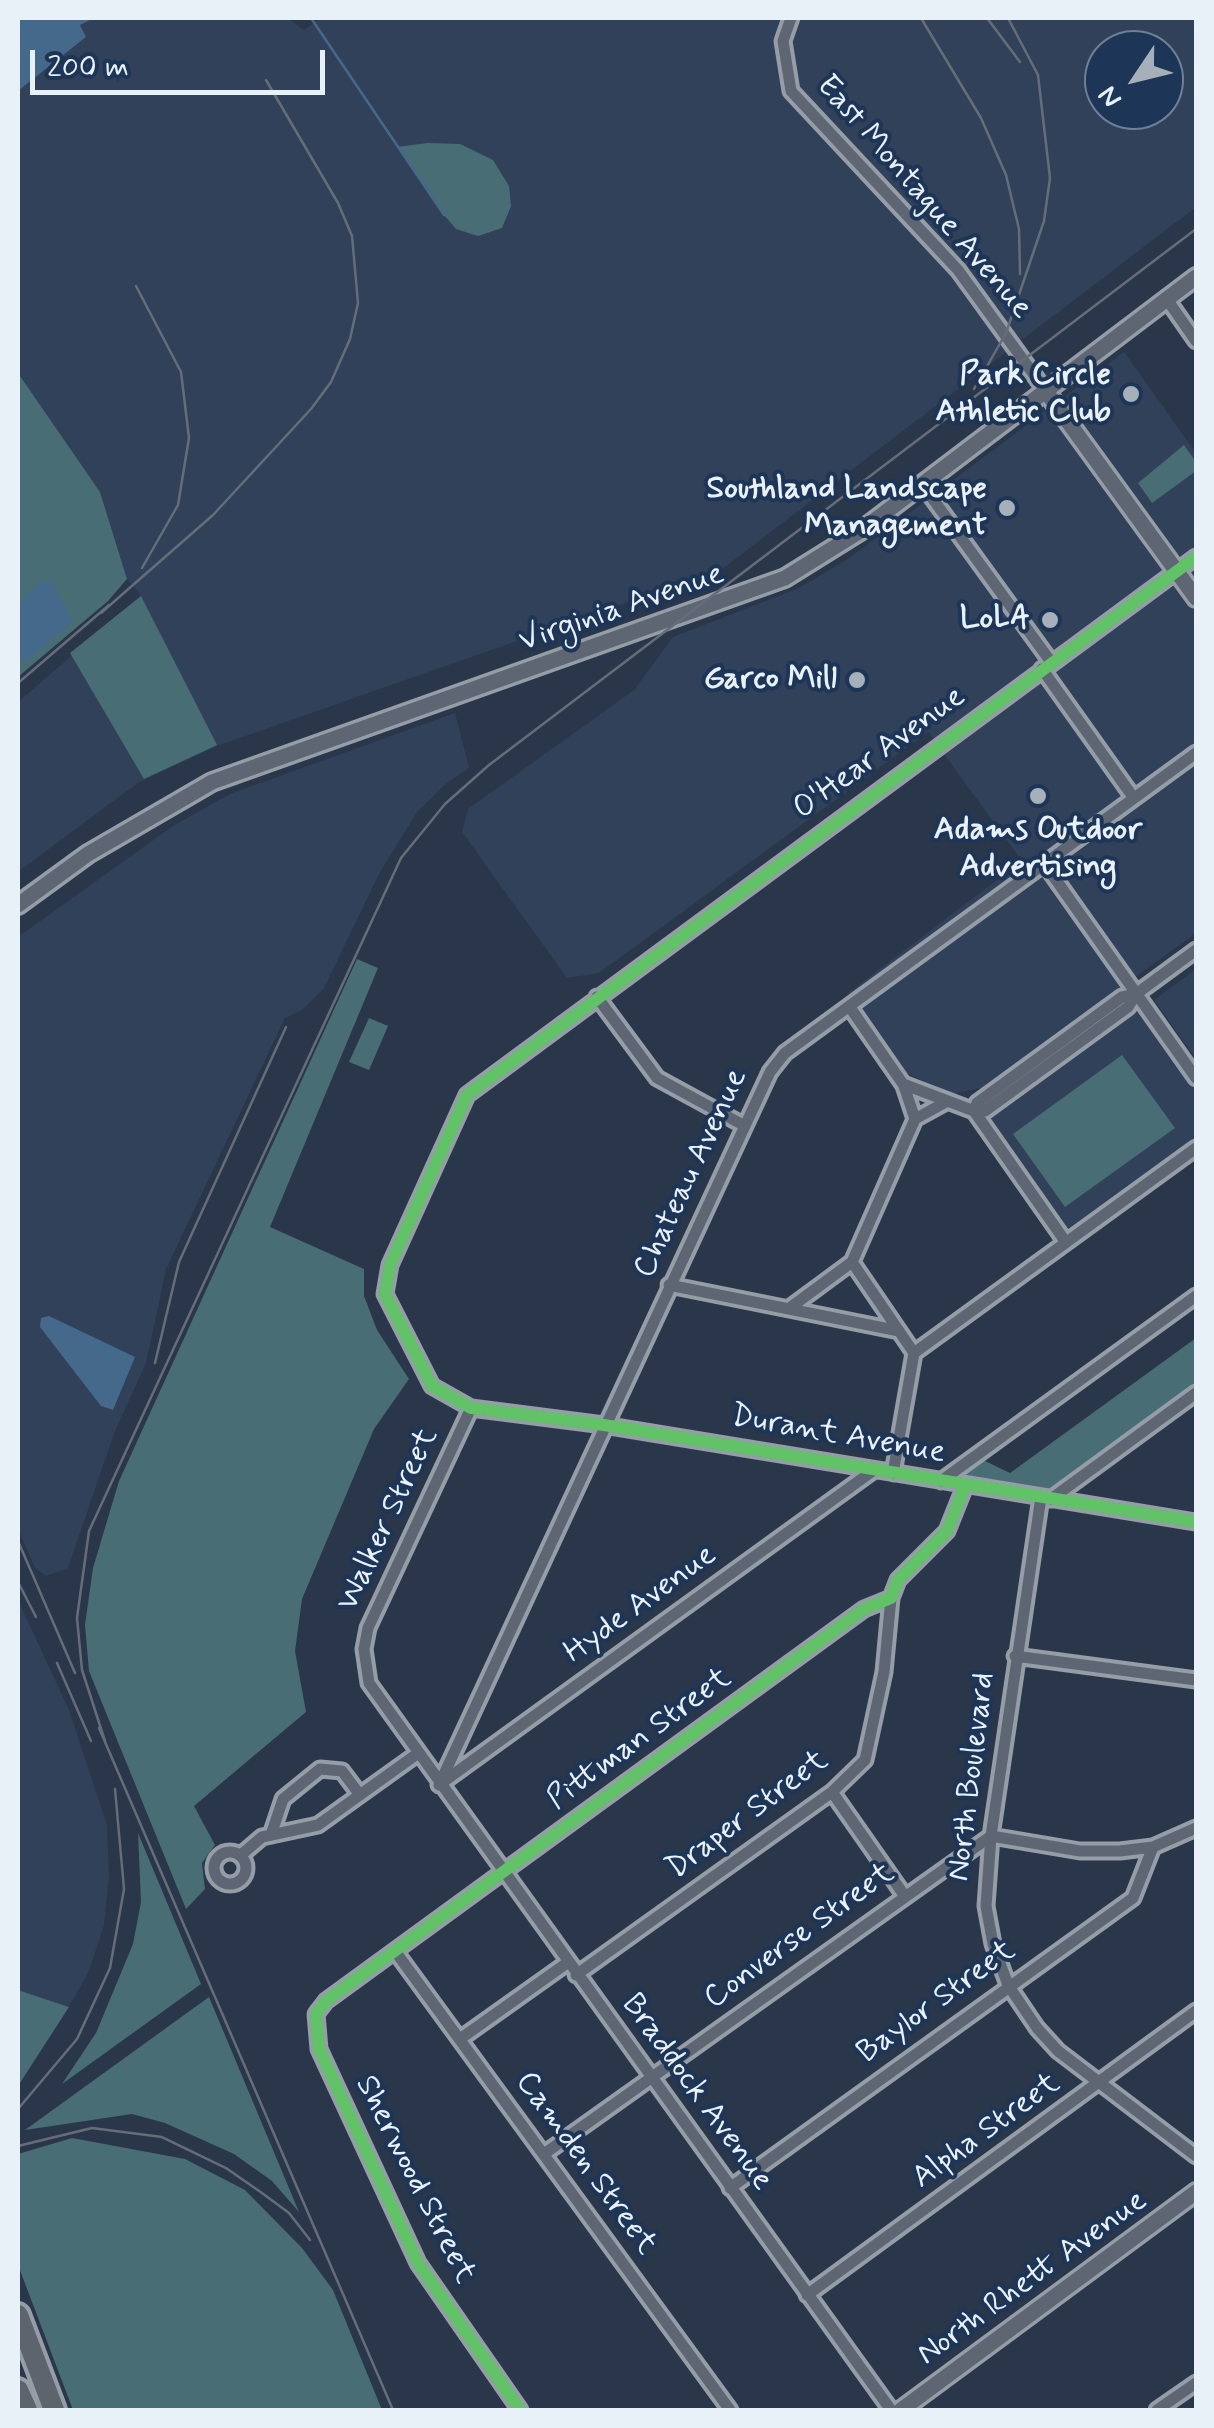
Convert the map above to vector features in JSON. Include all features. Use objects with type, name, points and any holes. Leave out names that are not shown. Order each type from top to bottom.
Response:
[{"type":"highway","points":[[18,2315],[54,2410]]},
{"type":"highway","points":[[18,2390],[27,2410]]},
{"type":"main road","name":"Virginia Avenue","points":[[18,906],[88,854],[212,782],[763,588],[844,543],[1196,276]]},
{"type":"main road","name":"East Montague Avenue","points":[[1045,390],[1196,598]]},
{"type":"main road","name":"North Rhett Avenue","points":[[902,2410],[1196,2192]]},
{"type":"street","name":"East Montague Avenue","points":[[791,18],[783,41],[792,90],[958,270],[1045,390]]},
{"type":"street","points":[[1166,298],[1196,340]]},
{"type":"street","points":[[922,484],[1134,798]]},
{"type":"street","name":"O'Hear Avenue","points":[[471,1408],[432,1386],[405,1341],[385,1294],[390,1266],[466,1095],[1196,557]]},
{"type":"street","name":"Chateau Avenue","points":[[440,1785],[770,1072],[785,1052],[1196,752]]},
{"type":"street","points":[[1044,864],[1196,1078]]},
{"type":"street","points":[[974,1111],[977,1103],[1106,1009],[1136,994],[1196,950]]},
{"type":"street","points":[[597,996],[657,1078],[745,1126]]},
{"type":"street","points":[[849,1006],[903,1084],[914,1120]]},
{"type":"street","points":[[903,1084],[974,1111],[1065,1242]]},
{"type":"street","points":[[791,1307],[852,1262],[914,1120],[946,1102]]},
{"type":"street","points":[[893,1473],[914,1353],[1196,1148]]},
{"type":"street","points":[[852,1262],[914,1353]]},
{"type":"street","points":[[670,1285],[899,1331]]},
{"type":"street","points":[[941,1481],[1196,1296]]},
{"type":"street","points":[[1046,1498],[1196,1393]]},
{"type":"street","name":"Durant Avenue","points":[[471,1408],[604,1425],[1196,1522]]},
{"type":"street","name":"Walker Street","points":[[456,1809],[369,1683],[364,1649],[368,1628],[471,1408]]},
{"type":"street","name":"Hyde Avenue","points":[[440,1785],[874,1470]]},
{"type":"street","name":"Pittman Street","points":[[316,2014],[326,2001],[864,1609],[891,1598],[898,1580],[947,1531],[964,1486]]},
{"type":"street","name":"North Boulevard","points":[[1046,1498],[1016,1656],[991,1836],[986,1906],[993,1944],[1008,1985],[1037,2028],[1100,2084],[1196,2156]]},
{"type":"street","name":"Draper Street","points":[[576,1975],[832,1792],[865,1760],[871,1745],[891,1598]]},
{"type":"street","points":[[1016,1656],[1196,1680]]},
{"type":"street","points":[[241,1855],[270,1835],[312,1829],[417,1754]]},
{"type":"street","points":[[270,1835],[284,1799],[320,1769],[342,1771],[360,1795]]},
{"type":"street","points":[[832,1792],[904,1895]]},
{"type":"street","name":"Braddock Avenue","points":[[456,1809],[890,2410]]},
{"type":"street","points":[[991,1836],[1080,1851],[1153,1847],[1196,1828]]},
{"type":"street","name":"Converse Street","points":[[544,2154],[991,1836]]},
{"type":"street","name":"Baylor Street","points":[[730,2188],[1133,1898],[1153,1847]]},
{"type":"street","name":"Camden Street","points":[[396,1951],[730,2410]]},
{"type":"street","points":[[460,2039],[567,1963]]},
{"type":"street","name":"Alpha Street","points":[[807,2295],[1196,2011]]},
{"type":"street","name":"Sherwood Street","points":[[316,2014],[319,2048],[418,2263],[520,2410]]},
{"type":"street","points":[[1157,2410],[1196,2383]]},
{"type":"shaded area","points":[[18,18],[94,18],[80,25],[86,37],[18,91]]},
{"type":"shaded area","points":[[94,18],[288,18],[304,30],[321,18],[1196,18],[1196,207],[709,579],[631,601],[217,746],[139,782],[19,871],[18,702],[141,596],[127,579],[100,492],[18,373],[18,91],[86,37],[80,25]]},
{"type":"shaded area","points":[[1124,352],[1196,453],[1196,933],[982,1088],[950,1094],[908,1074],[848,993],[1022,861],[928,732],[599,973],[567,978],[462,832],[468,809],[634,690],[673,637],[799,588],[848,559]]},
{"type":"shaded area","points":[[42,580],[51,581],[73,621],[26,661],[18,657],[18,605]]},
{"type":"shaded area","points":[[455,713],[469,768],[417,812],[379,874],[324,988],[302,1010],[285,1018],[166,1269],[146,1363],[115,1431],[68,1568],[46,1576],[35,1568],[18,1529],[18,937],[173,826],[230,794]]},
{"type":"shaded area","points":[[1196,969],[1196,1059],[1154,1000]]},
{"type":"shaded area","points":[[1136,994],[1196,1078],[1196,1148],[1065,1241],[974,1111],[1128,1007]]},
{"type":"shaded area","points":[[49,1316],[135,1357],[113,1410],[101,1406],[40,1327],[41,1318]]},
{"type":"shaded area","points":[[18,1600],[69,1710],[107,1825],[109,1876],[104,1925],[89,1971],[69,2007],[18,1990]]},
{"type":"green space","points":[[460,144],[493,160],[509,186],[511,206],[502,228],[478,236],[456,229],[397,147]]},
{"type":"green space","points":[[18,373],[100,492],[127,579],[108,601],[18,677]]},
{"type":"green space","points":[[1184,445],[1196,462],[1196,471],[1152,503],[1138,483]]},
{"type":"green space","points":[[141,596],[217,745],[144,779],[70,653]]},
{"type":"green space","points":[[357,959],[378,968],[270,1227],[364,1269],[364,1296],[377,1330],[409,1379],[374,1429],[302,1599],[295,1651],[306,1712],[194,1806],[215,1845],[202,1863],[205,1889],[186,1909],[89,1671],[85,1625],[93,1568],[119,1481]]},
{"type":"green space","points":[[369,1018],[388,1026],[369,1070],[349,1062]]},
{"type":"green space","points":[[1122,1055],[1175,1128],[1065,1207],[1013,1134]]},
{"type":"green space","points":[[1196,1338],[1196,1385],[1052,1490],[965,1479],[967,1467],[981,1459],[1010,1473]]},
{"type":"green space","points":[[138,1833],[201,1984],[62,2084],[96,2033],[133,1944],[141,1902]]},
{"type":"green space","points":[[18,1990],[69,2007],[18,2086]]},
{"type":"green space","points":[[209,1997],[299,2212],[272,2181],[234,2154],[165,2123],[132,2114],[25,2130]]},
{"type":"green space","points":[[72,2138],[185,2159],[245,2190],[302,2248],[333,2290],[382,2410],[73,2410],[18,2265],[18,2154]]},
{"type":"waterway","points":[[311,18],[444,215]]},
{"type":"railway","points":[[921,18],[981,118],[1006,175],[1019,229],[1020,274]]},
{"type":"railway","points":[[987,18],[1020,62]]},
{"type":"railway","points":[[974,389],[1006,333],[1044,221],[1050,178],[1038,75],[1008,18]]},
{"type":"railway","points":[[101,613],[213,515],[311,409],[331,382],[350,339],[358,303],[352,236],[338,203],[266,80]]},
{"type":"railway","points":[[105,1741],[82,1670],[77,1618],[89,1531],[401,858],[445,804],[489,765],[1196,229]]},
{"type":"railway","points":[[136,286],[181,372],[189,438],[178,505],[142,568]]},
{"type":"railway","points":[[18,683],[109,605]]},
{"type":"railway","points":[[155,1363],[179,1262],[286,1027]]},
{"type":"railway","points":[[18,1541],[75,1673]]},
{"type":"railway","points":[[18,1582],[36,1617]]},
{"type":"railway","points":[[57,1663],[91,1741]]},
{"type":"railway","points":[[99,1728],[393,2410]]},
{"type":"railway","points":[[18,2109],[77,2039],[110,1968],[124,1889],[115,1789]]},
{"type":"railway","points":[[18,2146],[92,2128],[162,2137],[226,2168],[262,2193],[289,2213],[310,2240]]},
{"type":"cycle path","points":[[1196,557],[467,1095],[390,1265],[385,1294],[432,1386],[471,1408],[604,1425],[1196,1522]]},
{"type":"cycle path","points":[[520,2410],[418,2263],[319,2049],[316,2014],[326,2001],[864,1609],[891,1598],[898,1580],[947,1531],[965,1486]]},
{"type":"place","name":"Park Circle Athletic Club","points":[[1131,394]]},
{"type":"place","name":"Southland Landscape Management","points":[[1007,508]]},
{"type":"place","name":"LoLA","points":[[1050,620]]},
{"type":"place","name":"Garco Mill","points":[[857,680]]},
{"type":"place","name":"Adams Outdoor Advertising","points":[[1038,796]]}]
